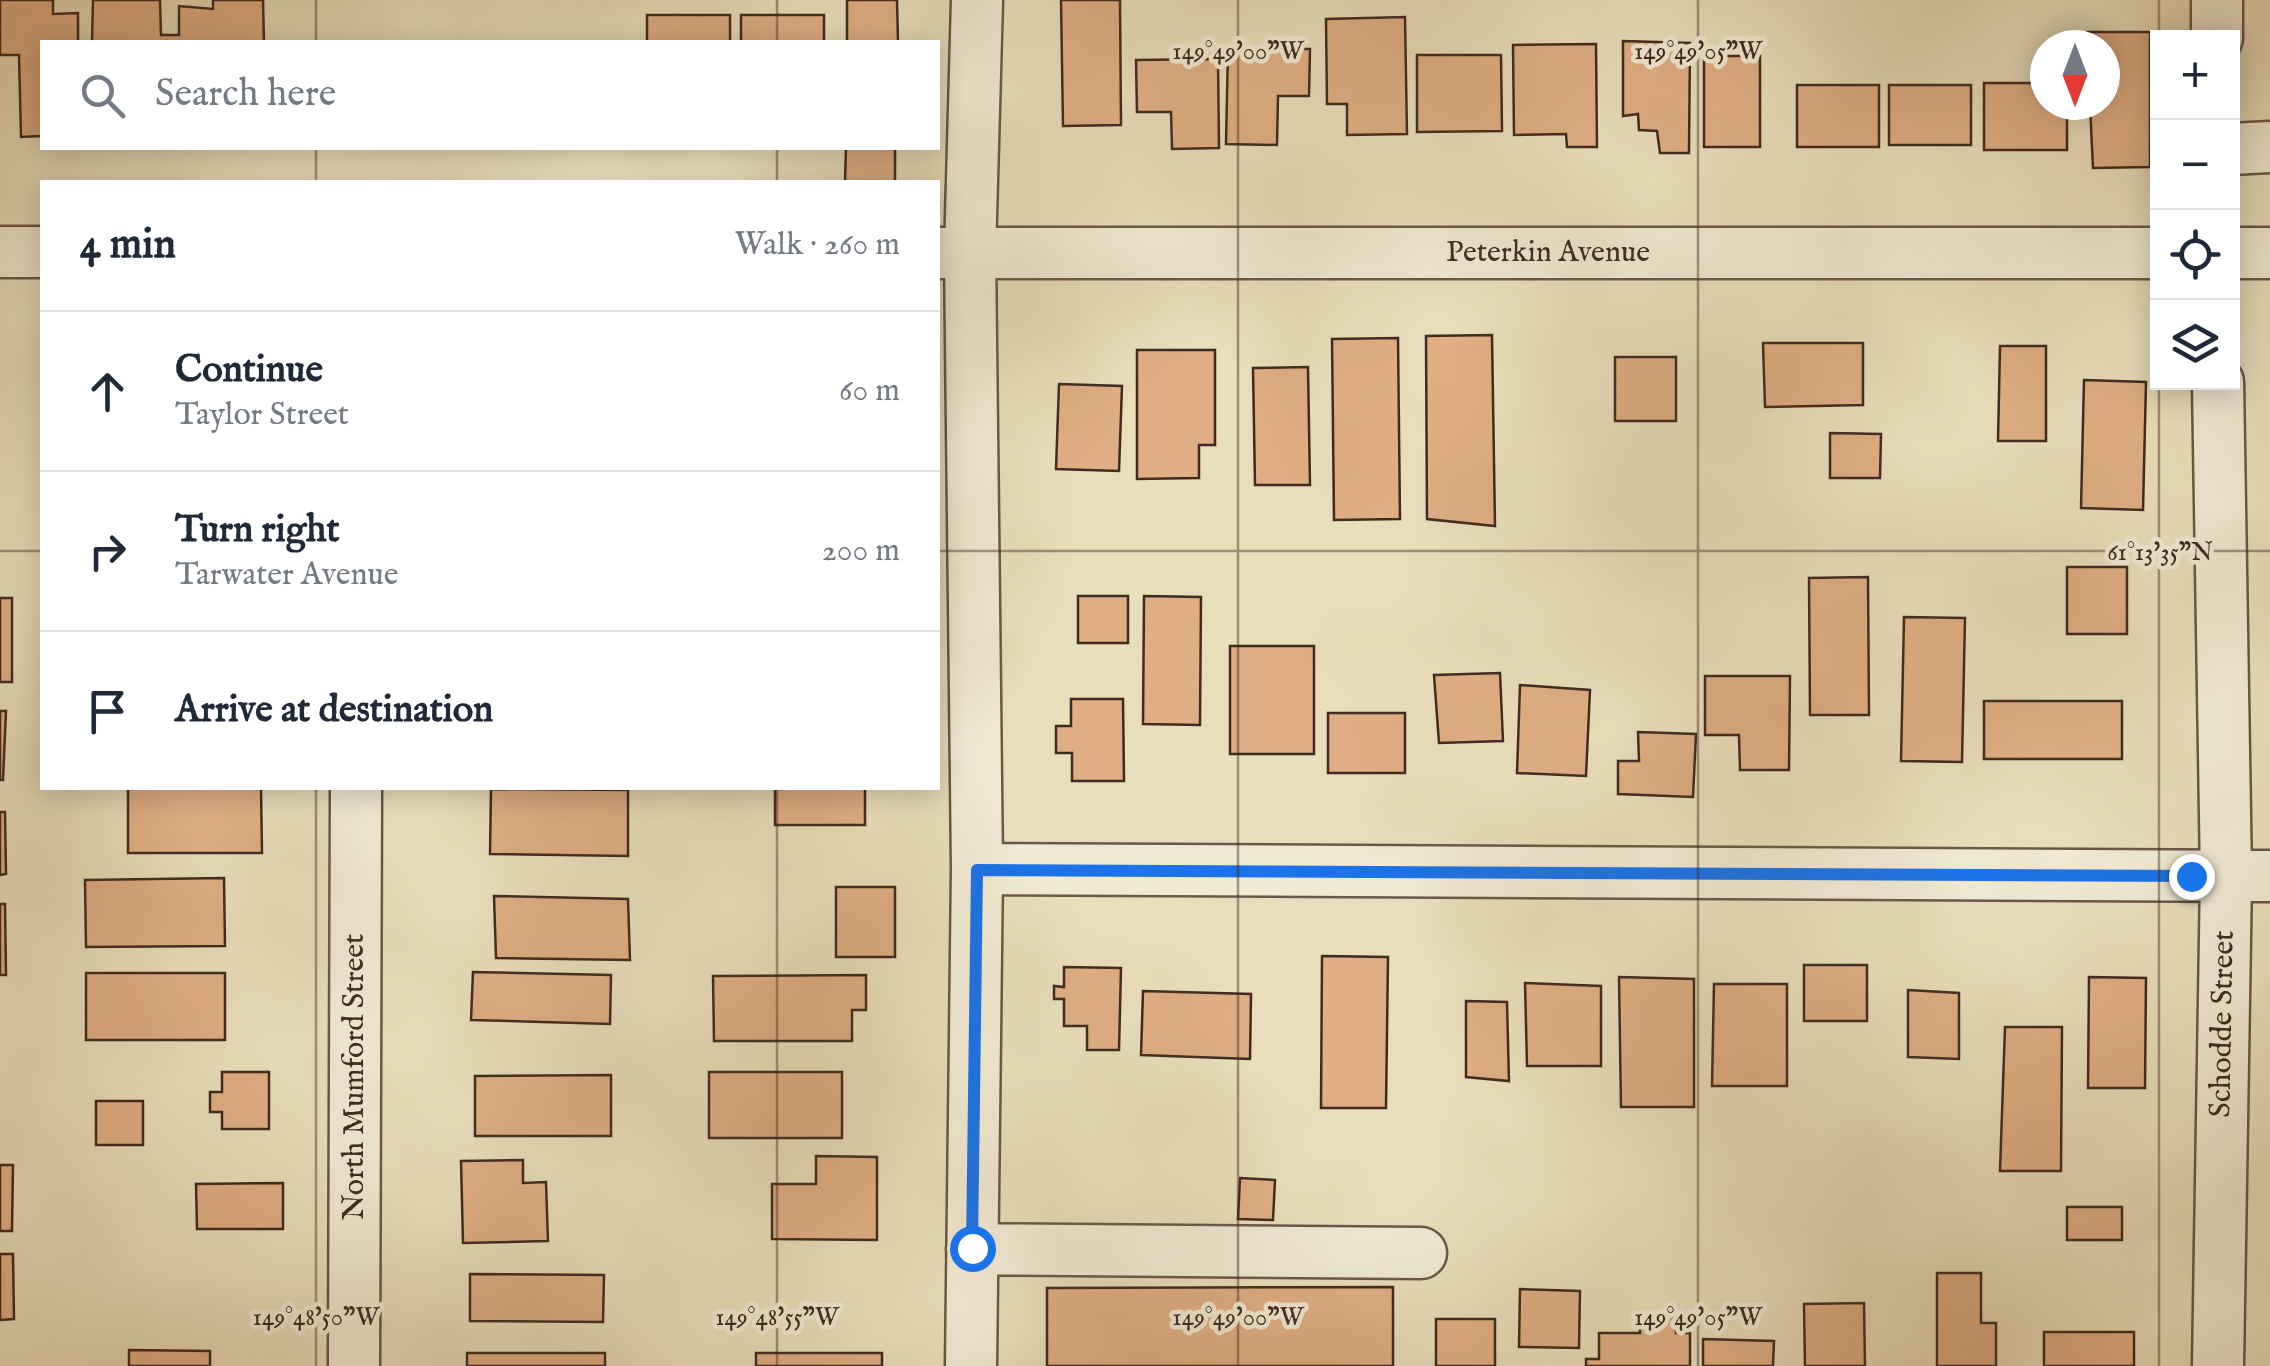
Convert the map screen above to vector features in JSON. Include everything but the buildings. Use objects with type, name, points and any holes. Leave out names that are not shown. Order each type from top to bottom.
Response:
[{"type":"street","points":[[971,1366],[977,870],[954,253],[977,0]]},
{"type":"street","points":[[2216,30],[2217,0]]},
{"type":"street","points":[[2240,148],[2270,147]]},
{"type":"street","points":[[0,252],[40,252]]},
{"type":"street","name":"Peterkin Avenue","points":[[954,253],[2150,254]]},
{"type":"street","points":[[2240,254],[2270,254]]},
{"type":"street","name":"Schodde Street","points":[[2218,390],[2248,876],[2218,1366]]},
{"type":"street","name":"North Mumford Street","points":[[354,1366],[356,790]]},
{"type":"street","points":[[977,870],[2248,876]]},
{"type":"street","points":[[972,1248],[1421,1253]]},
{"type":"route","points":[[972,1248],[977,870],[2191,876]]}]
